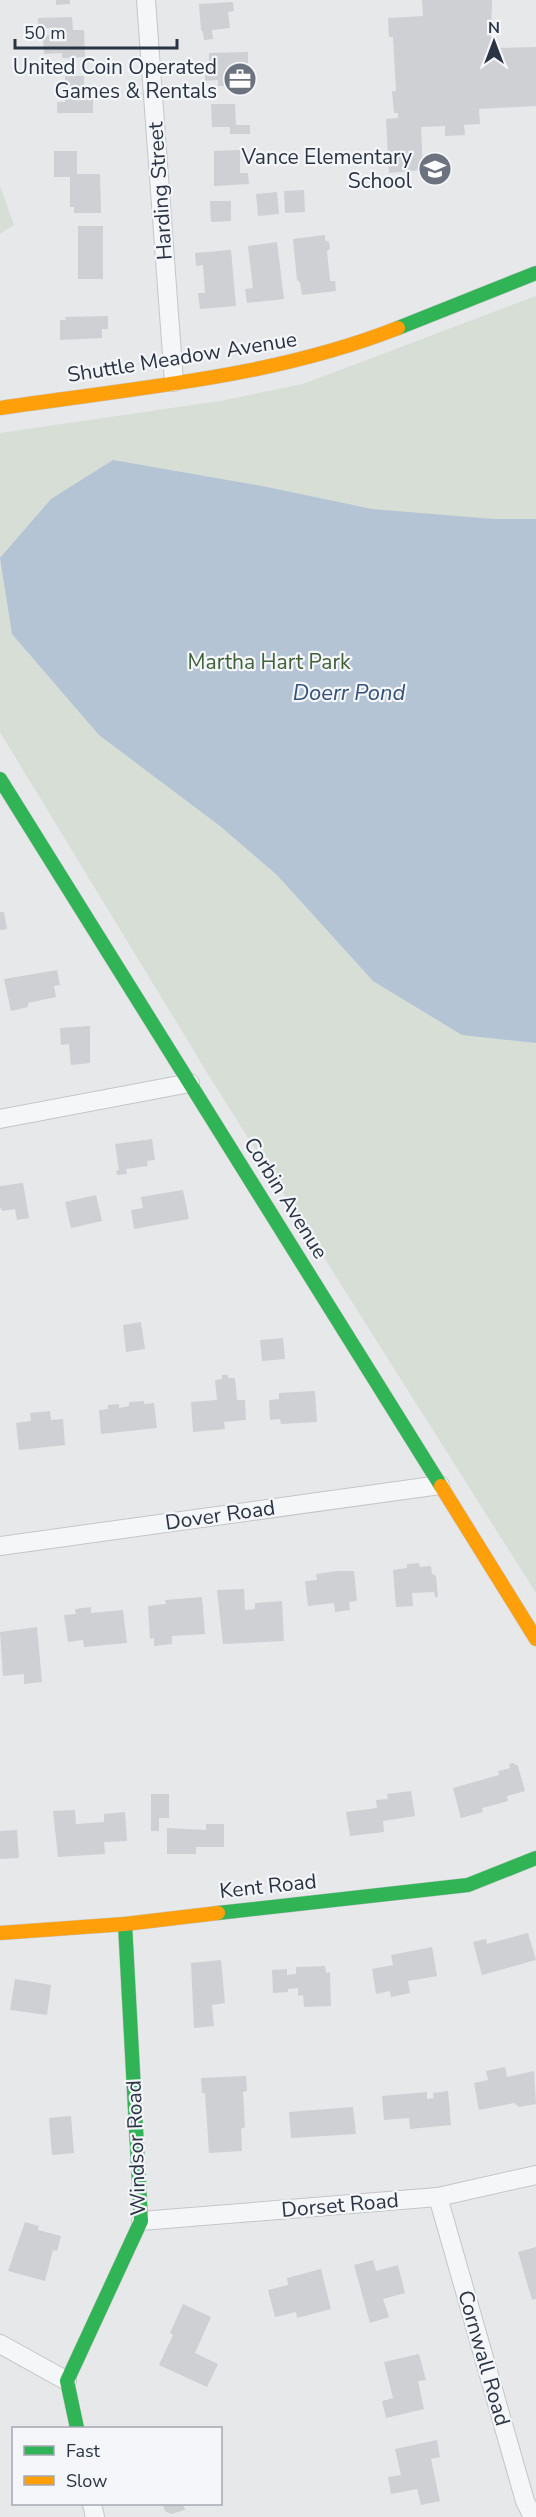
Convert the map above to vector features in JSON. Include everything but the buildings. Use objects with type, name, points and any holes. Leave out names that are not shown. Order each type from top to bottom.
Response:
[{"type":"street","name":"Harding Street","points":[[146,0],[174,382]]},
{"type":"street","name":"Shuttle Meadow Avenue","points":[[0,408],[253,371],[311,357],[379,335],[536,273]]},
{"type":"street","name":"Corbin Avenue","points":[[0,779],[536,1639]]},
{"type":"street","points":[[0,1119],[190,1083]]},
{"type":"street","name":"Dover Road","points":[[0,1546],[440,1485]]},
{"type":"street","name":"Kent Road","points":[[0,1933],[125,1924],[468,1885],[536,1858]]},
{"type":"street","name":"Windsor Road","points":[[67,2381],[141,2221],[125,1924]]},
{"type":"street","name":"Dorset Road","points":[[141,2221],[438,2197],[536,2175]]},
{"type":"street","name":"Cornwall Road","points":[[438,2197],[525,2501],[533,2517]]},
{"type":"street","points":[[0,2344],[67,2381],[77,2427]]},
{"type":"green space","points":[[0,186],[14,225],[0,234]]},
{"type":"green space","name":"Martha Hart Park","points":[[536,296],[536,1593],[211,1079],[0,732],[0,433],[220,401],[303,384]]},
{"type":"water","name":"Doerr Pond","points":[[113,460],[262,486],[372,509],[493,519],[536,519],[536,1043],[462,1035],[373,981],[277,875],[220,826],[99,735],[12,634],[0,558],[51,499]]},
{"type":"traffic: fast","points":[[398,328],[536,273]]},
{"type":"traffic: fast","points":[[0,779],[441,1486]]},
{"type":"traffic: fast","points":[[218,1913],[468,1885],[536,1858]]},
{"type":"traffic: fast","points":[[77,2427],[67,2381],[141,2221],[125,1924]]},
{"type":"traffic: slow","points":[[0,408],[252,370],[350,345],[398,328]]},
{"type":"traffic: slow","points":[[441,1486],[536,1639]]},
{"type":"traffic: slow","points":[[0,1933],[125,1924],[218,1913]]},
{"type":"place","name":"United Coin Operated Games & Rentals","points":[[240,79]]},
{"type":"place","name":"Vance Elementary School","points":[[435,169]]}]
